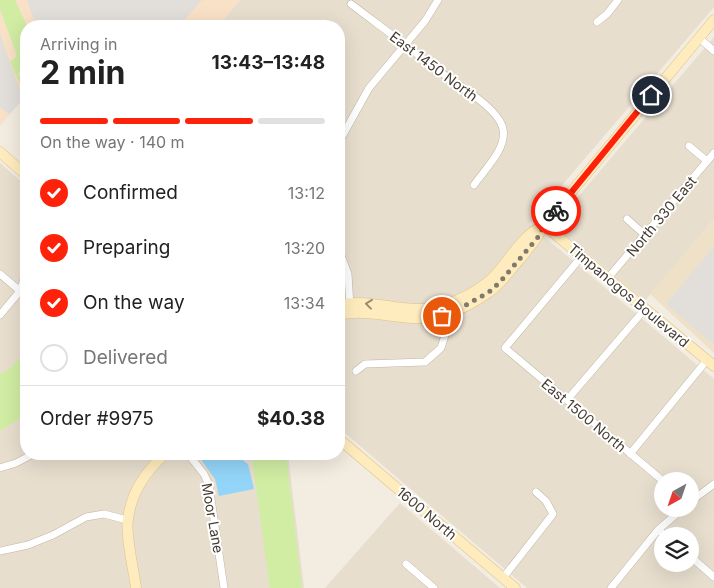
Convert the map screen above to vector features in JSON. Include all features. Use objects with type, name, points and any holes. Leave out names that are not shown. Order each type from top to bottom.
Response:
[{"type":"street","points":[[345,131],[369,88],[406,44],[438,0]]},
{"type":"street","points":[[597,22],[607,14],[618,0]]},
{"type":"street","name":"East 1450 North","points":[[351,4],[406,44],[440,72],[474,95],[497,118],[503,128],[500,147],[474,185]]},
{"type":"street","points":[[345,306],[416,318],[441,311],[459,309],[489,292],[500,282],[539,236],[544,225],[714,20]]},
{"type":"street","points":[[699,38],[714,51]]},
{"type":"street","points":[[690,146],[707,161]]},
{"type":"street","points":[[0,152],[20,170]]},
{"type":"street","name":"North 330 East","points":[[608,278],[714,153]]},
{"type":"street","points":[[626,219],[645,234]]},
{"type":"street","name":"Timpanogos Boulevard","points":[[544,225],[710,363]]},
{"type":"street","name":"East 1500 North","points":[[582,256],[505,348],[654,474]]},
{"type":"street","points":[[345,266],[348,274],[350,307]]},
{"type":"street","points":[[0,274],[20,288]]},
{"type":"street","points":[[0,315],[20,295]]},
{"type":"street","points":[[345,311],[350,307]]},
{"type":"street","points":[[567,400],[645,309]]},
{"type":"street","points":[[356,371],[365,364],[425,362],[441,348],[446,332],[441,311]]},
{"type":"street","points":[[630,454],[710,363]]},
{"type":"street","name":"1600 North","points":[[345,444],[515,588]]},
{"type":"street","points":[[0,468],[16,464],[23,460]]},
{"type":"street","points":[[136,588],[127,520],[142,480],[159,460]]},
{"type":"street","name":"Moor Lane","points":[[193,460],[204,474],[209,485],[224,588]]},
{"type":"street","points":[[699,495],[714,484]]},
{"type":"street","points":[[503,578],[553,514],[546,501],[536,492]]},
{"type":"street","points":[[0,550],[28,545],[53,535],[86,517],[104,514],[127,520]]},
{"type":"street","points":[[661,527],[672,518]]},
{"type":"street","points":[[611,588],[654,535]]},
{"type":"street","points":[[406,564],[434,588]]},
{"type":"street","points":[[699,564],[714,576]]},
{"type":"shaded area","points":[[0,0],[240,0],[223,20],[20,20],[20,102],[0,126]]},
{"type":"shaded area","points":[[27,0],[202,0],[184,20],[34,20]]},
{"type":"shaded area","points":[[240,0],[714,0],[714,7],[529,224],[714,379],[714,588],[527,588],[345,433],[345,20],[223,20]]},
{"type":"shaded area","points":[[0,34],[20,91],[20,102],[10,114],[0,108]]},
{"type":"shaded area","points":[[714,37],[714,219],[645,301],[554,225]]},
{"type":"shaded area","points":[[0,163],[20,181],[20,460],[289,460],[304,588],[0,588]]},
{"type":"shaded area","points":[[714,219],[714,353],[650,294]]},
{"type":"shaded area","points":[[714,246],[714,345],[666,304]]},
{"type":"shaded area","points":[[400,503],[500,588],[325,588]]},
{"type":"green space","points":[[0,0],[15,0],[24,20],[20,20],[20,71],[17,75],[20,75],[20,84],[10,62],[17,56],[0,9]]},
{"type":"green space","points":[[20,358],[20,419],[0,431],[0,374],[8,370]]},
{"type":"green space","points":[[253,460],[287,460],[302,588],[270,588]]},
{"type":"water","points":[[201,460],[242,460],[248,464],[254,489],[219,496],[215,479]]},
{"type":"way so far","points":[[442,316],[489,292],[500,282],[539,236],[544,225],[556,211]]},
{"type":"route","points":[[556,211],[651,95]]}]
